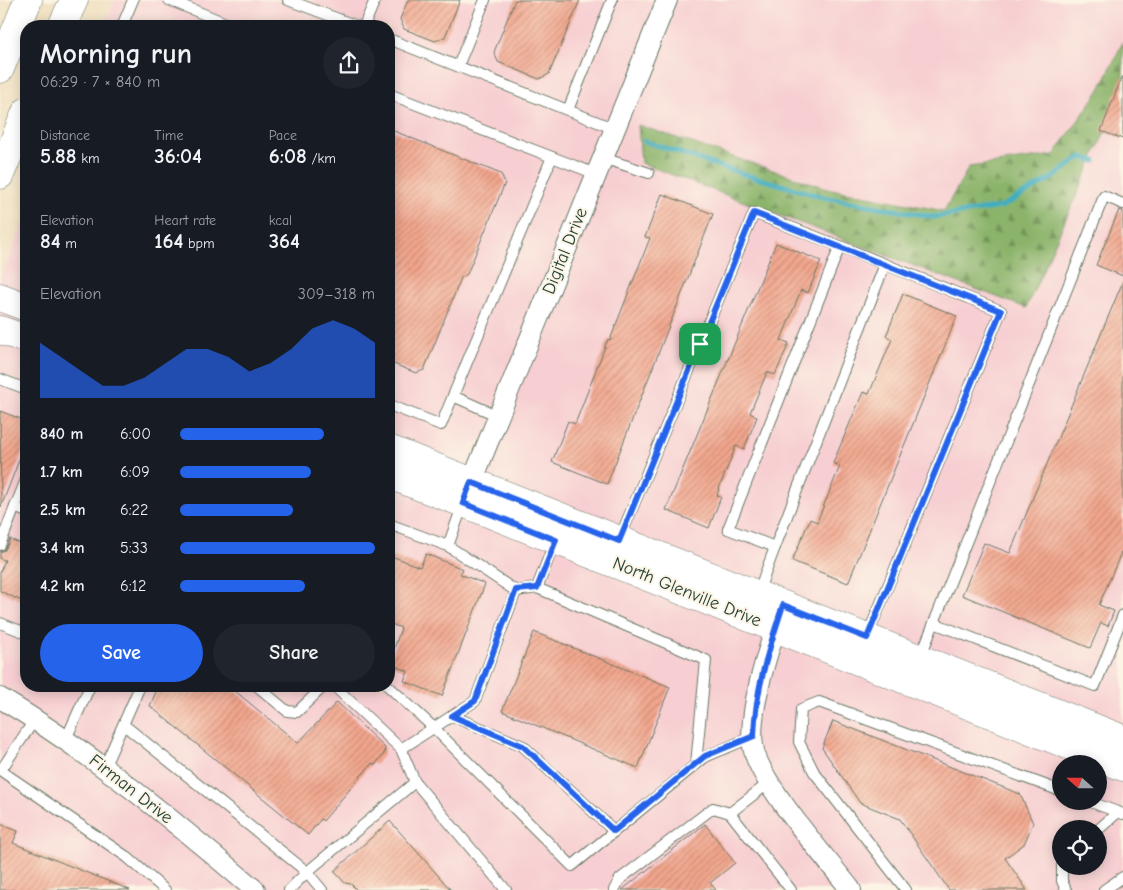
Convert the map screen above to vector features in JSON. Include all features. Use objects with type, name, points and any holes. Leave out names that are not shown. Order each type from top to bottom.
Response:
[{"type":"street","points":[[0,69],[28,0]]},
{"type":"street","points":[[65,20],[74,0]]},
{"type":"street","name":"Digital Drive","points":[[467,492],[667,0]]},
{"type":"street","points":[[0,175],[20,127]]},
{"type":"street","points":[[0,297],[20,305]]},
{"type":"street","points":[[0,330],[20,337]]},
{"type":"street","name":"North Glenville Drive","points":[[395,452],[556,540],[779,616],[1123,767]]},
{"type":"street","name":"North Glenville Drive","points":[[395,476],[467,492],[619,541],[754,606]]},
{"type":"street","points":[[779,616],[754,711],[753,747],[762,770],[792,816],[851,890]]},
{"type":"street","name":"North Glenville Drive","points":[[779,616],[867,638],[1123,739]]},
{"type":"street","name":"Firman Drive","points":[[0,698],[66,739],[255,890]]},
{"type":"lane","points":[[125,20],[133,0]]},
{"type":"lane","points":[[169,0],[213,20]]},
{"type":"lane","points":[[288,0],[341,20]]},
{"type":"lane","points":[[367,20],[375,0]]},
{"type":"lane","points":[[458,66],[484,0]]},
{"type":"lane","points":[[568,110],[612,0]]},
{"type":"lane","points":[[395,41],[615,129]]},
{"type":"lane","points":[[395,96],[552,157],[649,173]]},
{"type":"lane","points":[[395,406],[442,425],[552,157]]},
{"type":"lane","points":[[920,659],[1104,196],[1123,204]]},
{"type":"lane","points":[[619,541],[754,213],[840,246],[1001,311],[867,638]]},
{"type":"lane","points":[[775,547],[728,529],[840,246]]},
{"type":"lane","points":[[754,606],[885,264]]},
{"type":"lane","points":[[0,379],[20,387]]},
{"type":"lane","points":[[453,396],[498,416]]},
{"type":"lane","points":[[448,546],[467,492]]},
{"type":"lane","points":[[0,545],[20,495]]},
{"type":"lane","points":[[15,508],[20,510]]},
{"type":"lane","points":[[395,526],[448,546],[516,590],[537,588],[706,660],[696,764]]},
{"type":"lane","points":[[537,588],[556,540]]},
{"type":"lane","points":[[401,749],[475,701],[516,590]]},
{"type":"lane","points":[[934,623],[1095,686],[1123,616]]},
{"type":"lane","points":[[0,623],[20,631]]},
{"type":"lane","points":[[66,739],[87,692]]},
{"type":"lane","points":[[104,768],[138,692]]},
{"type":"lane","points":[[264,692],[287,711],[298,712],[318,692]]},
{"type":"lane","points":[[340,692],[401,749],[415,782],[506,890]]},
{"type":"lane","points":[[395,692],[434,728],[572,866],[705,756],[754,736]]},
{"type":"lane","points":[[906,890],[814,772],[799,742],[801,709],[819,702],[1052,788]]},
{"type":"lane","points":[[452,716],[523,746],[614,831]]},
{"type":"lane","points":[[35,719],[1,770],[127,858],[165,890]]},
{"type":"lane","points":[[124,725],[307,872],[322,890]]},
{"type":"lane","points":[[289,890],[307,872],[415,782]]},
{"type":"lane","points":[[730,813],[770,782]]},
{"type":"lane","points":[[614,890],[620,879],[713,808],[730,813],[791,890]]},
{"type":"lane","points":[[1108,808],[1120,813]]},
{"type":"lane","points":[[1107,824],[1120,813]]},
{"type":"lane","points":[[1062,875],[1062,881],[1066,890]]},
{"type":"lane","points":[[1104,890],[1123,877]]},
{"type":"shaded area","points":[[115,0],[1123,0],[1123,890],[0,890],[0,280],[20,231],[20,692],[395,692],[395,20],[107,20]]},
{"type":"green space","points":[[1123,42],[1123,88],[1026,308],[641,163],[638,125],[826,188],[944,211],[969,167],[1054,155],[1099,91]]},
{"type":"building","points":[[408,0],[460,0],[445,37],[435,41],[404,29],[400,19]]},
{"type":"building","points":[[515,0],[580,0],[549,74],[539,79],[498,62],[494,52]]},
{"type":"building","points":[[1123,77],[1123,139],[1101,131]]},
{"type":"building","points":[[395,131],[501,174],[505,183],[467,274],[461,278],[424,370],[416,373],[395,364]]},
{"type":"building","points":[[662,194],[713,214],[607,484],[552,462],[568,421],[575,424],[608,339],[610,340],[650,238],[645,237]]},
{"type":"building","points":[[1119,210],[1123,211],[1123,276],[1096,265]]},
{"type":"building","points":[[776,243],[821,261],[808,293],[801,290],[781,340],[789,343],[775,375],[767,372],[750,413],[757,417],[744,449],[736,446],[720,486],[717,496],[721,497],[709,528],[666,510]]},
{"type":"building","points":[[1123,281],[1123,548],[1099,605],[1114,611],[1108,626],[1101,623],[1090,648],[962,595],[984,543],[1010,553]]},
{"type":"building","points":[[903,294],[957,316],[848,583],[792,561],[810,519],[817,522],[840,466],[833,463],[863,392],[869,394],[892,339],[886,336]]},
{"type":"building","points":[[0,411],[20,419],[20,458],[1,507]]},
{"type":"building","points":[[10,539],[20,543],[20,600],[0,591],[0,572],[5,560],[0,559],[0,552],[5,550]]},
{"type":"building","points":[[426,554],[463,569],[460,574],[485,584],[442,696],[404,681],[408,671],[395,666],[395,646],[401,628],[395,626],[395,557],[420,567]]},
{"type":"building","points":[[534,632],[670,687],[638,768],[502,711]]},
{"type":"building","points":[[156,692],[236,692],[298,743],[337,702],[385,748],[384,754],[375,765],[372,763],[323,821],[321,819],[308,835],[150,706]]},
{"type":"building","points":[[833,721],[1020,794],[1033,823],[1024,844],[1005,858],[1027,890],[949,890],[900,819],[860,803],[822,748]]},
{"type":"building","points":[[390,821],[451,890],[357,890],[351,884],[345,883],[334,871]]},
{"type":"building","points":[[0,824],[18,831],[13,843],[130,890],[0,890]]},
{"type":"building","points":[[705,824],[735,863],[710,883],[716,890],[622,890]]},
{"type":"waterway","points":[[644,141],[743,174],[823,197],[934,217],[1001,207],[1052,178],[1081,157],[1095,161]]},
{"type":"route","points":[[754,213],[1001,311],[867,638],[783,605],[754,711],[754,736],[705,756],[614,831],[523,746],[452,716],[475,701],[516,590],[537,588],[556,540],[463,503],[471,482],[619,541],[700,344],[754,213]]}]
